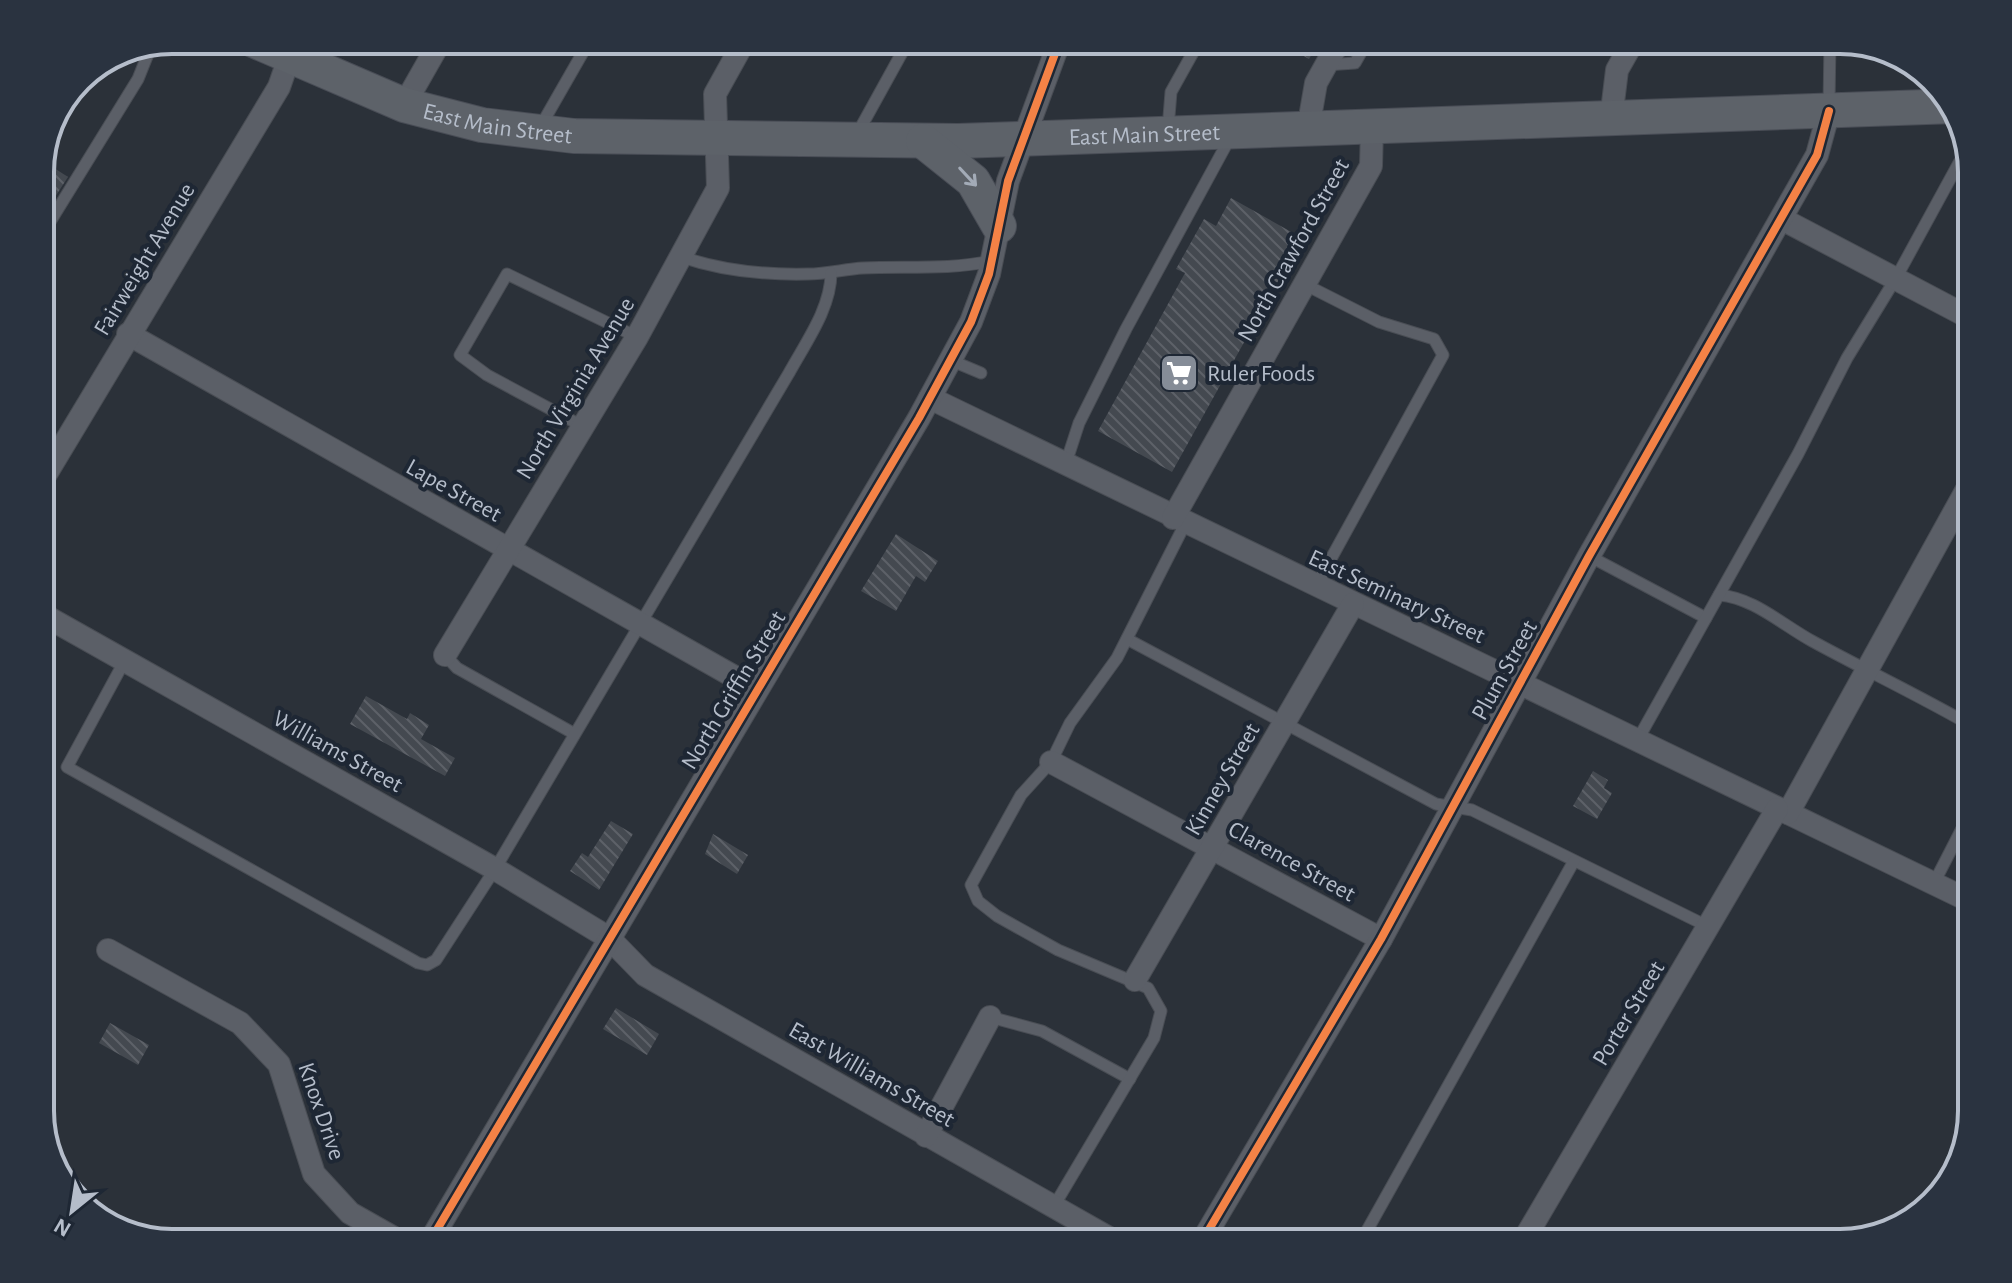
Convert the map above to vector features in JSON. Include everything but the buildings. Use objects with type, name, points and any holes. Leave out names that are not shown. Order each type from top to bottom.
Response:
[{"type":"main road","name":"East Main Street","points":[[302,54],[404,105],[482,125],[536,133],[923,141],[1938,107]]},
{"type":"main road","points":[[923,141],[973,181],[999,226]]},
{"type":"street","name":"Fairweight Avenue","points":[[54,460],[279,87],[290,54]]},
{"type":"street","points":[[404,105],[433,54]]},
{"type":"street","name":"North Virginia Avenue","points":[[445,655],[637,337],[718,188],[715,94],[737,54]]},
{"type":"street","name":"North Griffin Street","points":[[437,1229],[930,398],[971,322],[991,261],[1008,181],[1055,54]]},
{"type":"street","points":[[1308,129],[1316,83],[1332,54]]},
{"type":"street","points":[[1611,119],[1617,70],[1626,54]]},
{"type":"street","name":"Plum Street","points":[[1209,1229],[1381,939],[1589,556],[1782,219],[1817,155],[1829,111]]},
{"type":"street","name":"North Crawford Street","points":[[1179,521],[1304,284],[1371,166],[1372,127]]},
{"type":"street","points":[[1782,219],[1958,311]]},
{"type":"street","name":"Lape Street","points":[[128,334],[756,689]]},
{"type":"street","name":"East Seminary Street","points":[[930,398],[1065,466],[1958,895]]},
{"type":"street","name":"Porter Street","points":[[1530,1229],[1709,927],[1867,670],[1958,505]]},
{"type":"street","name":"Kinney Street","points":[[1135,980],[1353,604]]},
{"type":"street","name":"Williams Street","points":[[54,621],[495,869],[609,938]]},
{"type":"street","name":"Clarence Street","points":[[1051,762],[1381,939]]},
{"type":"street","name":"East Williams Street","points":[[609,938],[645,975],[1094,1229]]},
{"type":"street","name":"Knox Drive","points":[[108,950],[240,1023],[279,1064],[314,1174],[350,1213],[378,1229]]},
{"type":"street","points":[[926,1136],[990,1017]]},
{"type":"lane","points":[[536,133],[582,54]]},
{"type":"lane","points":[[854,140],[901,54]]},
{"type":"lane","points":[[1168,134],[1171,92],[1192,54]]},
{"type":"lane","points":[[1326,65],[1355,63],[1360,54]]},
{"type":"lane","points":[[1829,111],[1830,54]]},
{"type":"lane","points":[[54,215],[138,79],[147,57]]},
{"type":"lane","points":[[1065,466],[1079,423],[1126,329],[1233,132]]},
{"type":"lane","points":[[1637,741],[1847,358],[1896,278],[1957,166]]},
{"type":"lane","points":[[682,257],[712,268],[746,272],[831,273],[860,268],[968,266],[991,261]]},
{"type":"lane","points":[[124,662],[67,767],[418,963],[427,965],[446,951],[789,373],[819,318],[831,288],[831,273]]},
{"type":"lane","points":[[582,426],[487,375],[460,355],[507,274],[637,337]]},
{"type":"lane","points":[[1304,284],[1379,322],[1434,339],[1443,355],[1316,586]]},
{"type":"lane","points":[[950,360],[981,373]]},
{"type":"lane","points":[[1054,1206],[1154,1038],[1161,1011],[1148,988],[1058,950],[997,916],[974,895],[971,885],[1021,795],[1051,762],[1070,723],[1127,639],[1179,521]]},
{"type":"lane","points":[[1589,556],[1706,618]]},
{"type":"lane","points":[[1719,595],[1739,597],[1757,605],[1773,619],[1958,719]]},
{"type":"lane","points":[[1127,639],[1436,804],[1472,810],[1709,927]]},
{"type":"lane","points":[[445,655],[457,668],[573,733]]},
{"type":"lane","points":[[1934,883],[1958,836]]},
{"type":"lane","points":[[1368,1229],[1574,861]]},
{"type":"lane","points":[[990,1017],[1042,1031],[1130,1079]]},
{"type":"cycle path","points":[[437,1229],[919,418],[971,322],[989,274],[1008,181],[1055,54]]},
{"type":"cycle path","points":[[1209,1229],[1381,939],[1589,556],[1817,155],[1829,111]]},
{"type":"place","name":"Ruler Foods","points":[[1179,373]]}]
